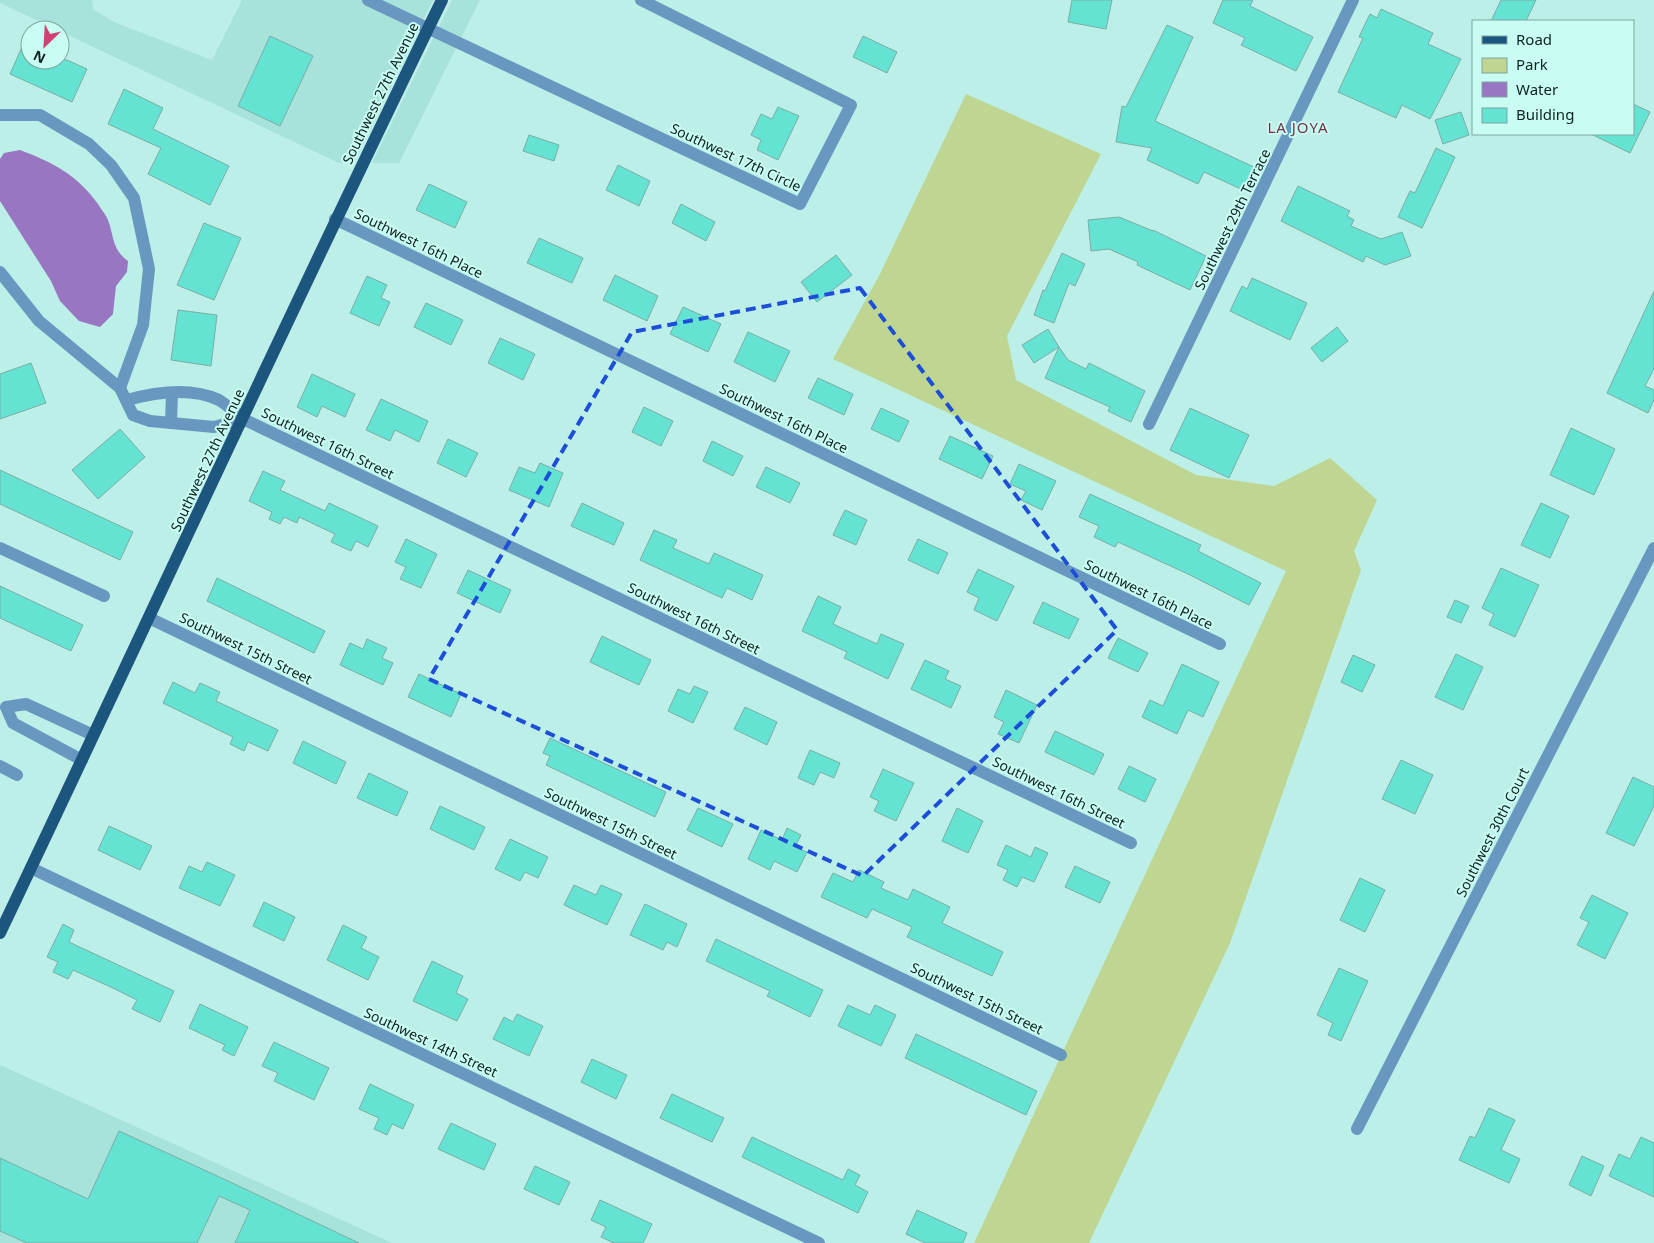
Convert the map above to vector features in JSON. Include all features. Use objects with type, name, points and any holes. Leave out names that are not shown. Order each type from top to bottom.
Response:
[{"type":"main road","name":"Southwest 27th Avenue","points":[[0,933],[244,419],[335,219],[442,0]]},
{"type":"street","points":[[368,0],[428,29]]},
{"type":"street","name":"Southwest 17th Circle","points":[[428,29],[800,204],[851,105],[641,0]]},
{"type":"street","name":"Southwest 29th Terrace","points":[[1149,424],[1354,0]]},
{"type":"street","points":[[0,115],[40,115],[89,144],[111,165],[134,198],[149,269],[143,325],[124,394]]},
{"type":"street","name":"Southwest 16th Place","points":[[335,219],[1220,644]]},
{"type":"street","points":[[0,272],[38,321],[124,394],[133,414],[150,421],[214,427],[244,419]]},
{"type":"street","points":[[171,423],[172,393]]},
{"type":"street","name":"Southwest 16th Street","points":[[124,394],[194,393],[219,400],[244,419],[1132,843]]},
{"type":"street","points":[[0,548],[104,596]]},
{"type":"street","name":"Southwest 30th Court","points":[[1357,1130],[1654,548]]},
{"type":"street","name":"Southwest 15th Street","points":[[149,618],[1061,1055]]},
{"type":"street","points":[[82,760],[13,723],[3,706],[26,704],[93,735]]},
{"type":"street","points":[[0,766],[18,775]]},
{"type":"street","name":"Southwest 14th Street","points":[[31,868],[819,1243]]},
{"type":"highlighted area","points":[[860,288],[1117,630],[863,876],[429,679],[632,332]]},
{"type":"shaded area","points":[[0,0],[92,0],[93,9],[114,22],[212,60],[242,0],[433,0],[354,163],[339,163],[70,36],[70,20],[36,20],[0,3]]},
{"type":"shaded area","points":[[452,0],[480,0],[399,163],[372,163]]},
{"type":"shaded area","points":[[0,1065],[392,1243],[0,1243]]},
{"type":"green space","points":[[966,94],[1101,154],[1007,336],[1016,380],[1196,475],[1274,486],[1330,458],[1377,500],[1354,551],[1361,570],[1230,943],[1089,1243],[974,1243],[1286,571],[833,359],[880,274]]},
{"type":"water","points":[[20,150],[64,171],[90,194],[108,220],[116,247],[128,261],[127,272],[116,286],[113,314],[100,327],[79,321],[60,301],[51,281],[0,201],[0,159],[4,153]]},
{"type":"building","points":[[1072,0],[1112,0],[1106,29],[1068,22]]},
{"type":"building","points":[[1223,0],[1253,0],[1250,6],[1313,37],[1296,71],[1241,45],[1245,38],[1213,23]]},
{"type":"building","points":[[1501,0],[1536,0],[1526,20],[1491,20]]},
{"type":"building","points":[[1381,9],[1433,33],[1428,44],[1461,59],[1430,119],[1402,105],[1396,118],[1338,92],[1363,38],[1359,37],[1370,14],[1377,18]]},
{"type":"building","points":[[1167,25],[1193,37],[1155,121],[1256,168],[1245,191],[1204,172],[1198,184],[1147,160],[1152,148],[1116,142],[1122,106],[1126,107]]},
{"type":"building","points":[[270,36],[313,56],[280,126],[238,106]]},
{"type":"building","points":[[863,36],[897,52],[887,73],[853,57]]},
{"type":"building","points":[[20,52],[20,70],[70,70],[70,61],[87,69],[72,102],[10,74]]},
{"type":"building","points":[[124,89],[163,108],[153,129],[229,166],[210,205],[148,174],[161,148],[108,124]]},
{"type":"building","points":[[1634,104],[1650,112],[1630,153],[1593,135],[1634,135]]},
{"type":"building","points":[[778,107],[799,116],[778,160],[757,150],[761,140],[751,135],[761,114],[772,119]]},
{"type":"building","points":[[1461,112],[1469,135],[1443,144],[1435,120]]},
{"type":"building","points":[[529,135],[559,145],[554,161],[523,151]]},
{"type":"building","points":[[1436,148],[1455,157],[1422,228],[1398,217],[1410,191],[1415,193]]},
{"type":"building","points":[[618,165],[650,181],[639,206],[606,190]]},
{"type":"building","points":[[429,184],[467,202],[455,228],[416,210]]},
{"type":"building","points":[[1298,186],[1350,211],[1347,216],[1354,220],[1351,226],[1381,239],[1402,232],[1411,256],[1385,265],[1366,256],[1363,262],[1281,221]]},
{"type":"building","points":[[681,204],[715,222],[706,241],[672,223]]},
{"type":"building","points":[[1119,217],[1153,230],[1206,256],[1190,290],[1137,265],[1138,262],[1109,249],[1091,251],[1088,220]]},
{"type":"building","points":[[204,223],[241,238],[214,300],[177,285]]},
{"type":"building","points":[[539,238],[583,258],[572,283],[527,263]]},
{"type":"building","points":[[1062,253],[1085,264],[1075,286],[1069,283],[1054,323],[1034,315],[1043,290],[1045,291]]},
{"type":"building","points":[[836,255],[852,275],[817,302],[801,282]]},
{"type":"building","points":[[615,275],[658,296],[647,321],[603,300]]},
{"type":"building","points":[[367,276],[387,285],[381,298],[390,302],[379,326],[350,313]]},
{"type":"building","points":[[1252,278],[1307,303],[1290,340],[1230,311],[1242,286],[1247,289]]},
{"type":"building","points":[[1654,291],[1654,369],[1645,386],[1654,390],[1654,400],[1648,413],[1607,393]]},
{"type":"building","points":[[426,303],[463,320],[451,345],[414,327]]},
{"type":"building","points":[[683,307],[721,324],[708,352],[670,334]]},
{"type":"building","points":[[178,310],[217,315],[211,366],[171,360]]},
{"type":"building","points":[[1337,327],[1348,341],[1322,362],[1311,348]]},
{"type":"building","points":[[1048,329],[1059,347],[1034,363],[1022,345]]},
{"type":"building","points":[[748,332],[790,351],[775,382],[734,362]]},
{"type":"building","points":[[500,338],[535,354],[523,380],[488,363]]},
{"type":"building","points":[[1059,347],[1068,360],[1086,369],[1089,363],[1145,391],[1131,422],[1108,411],[1110,407],[1045,378]]},
{"type":"building","points":[[31,363],[46,403],[0,419],[0,374]]},
{"type":"building","points":[[312,374],[355,394],[345,417],[322,406],[317,417],[297,407]]},
{"type":"building","points":[[818,378],[853,394],[844,415],[808,398]]},
{"type":"building","points":[[381,399],[428,421],[419,442],[395,430],[390,441],[366,430]]},
{"type":"building","points":[[644,407],[673,421],[661,446],[632,432]]},
{"type":"building","points":[[881,408],[909,421],[899,442],[871,429]]},
{"type":"building","points":[[1190,408],[1249,435],[1229,478],[1170,450]]},
{"type":"building","points":[[1571,428],[1615,449],[1594,495],[1550,475]]},
{"type":"building","points":[[120,429],[145,457],[98,499],[72,470]]},
{"type":"building","points":[[950,436],[993,456],[982,479],[939,459]]},
{"type":"building","points":[[448,439],[478,453],[466,477],[437,463]]},
{"type":"building","points":[[712,441],[743,456],[733,476],[703,461]]},
{"type":"building","points":[[540,463],[563,473],[549,507],[509,490],[519,467],[535,473]]},
{"type":"building","points":[[1019,464],[1056,481],[1042,510],[1021,500],[1026,491],[1010,484]]},
{"type":"building","points":[[766,467],[800,483],[790,503],[756,487]]},
{"type":"building","points":[[0,470],[133,532],[120,560],[0,504]]},
{"type":"building","points":[[263,471],[285,481],[280,490],[325,511],[329,503],[378,526],[368,547],[356,541],[351,551],[331,542],[335,534],[299,517],[297,523],[284,517],[280,524],[269,519],[272,512],[249,501]]},
{"type":"building","points":[[1090,494],[1201,545],[1198,551],[1261,583],[1249,605],[1118,542],[1115,547],[1094,537],[1099,526],[1079,517]]},
{"type":"building","points":[[582,503],[624,523],[614,545],[571,526]]},
{"type":"building","points":[[1541,503],[1569,516],[1550,558],[1521,545]]},
{"type":"building","points":[[845,510],[867,520],[856,545],[833,535]]},
{"type":"building","points":[[654,530],[677,540],[673,548],[709,564],[714,553],[763,575],[752,600],[727,588],[722,598],[640,560]]},
{"type":"building","points":[[406,539],[437,554],[421,588],[400,579],[406,567],[395,562]]},
{"type":"building","points":[[918,539],[948,553],[938,574],[908,560]]},
{"type":"building","points":[[1501,568],[1539,585],[1515,637],[1489,625],[1494,614],[1482,608]]},
{"type":"building","points":[[978,569],[1014,586],[997,621],[974,610],[979,598],[967,592]]},
{"type":"building","points":[[468,570],[511,590],[500,613],[457,593]]},
{"type":"building","points":[[217,578],[325,631],[314,653],[207,601]]},
{"type":"building","points":[[0,586],[83,625],[71,651],[0,618]]},
{"type":"building","points":[[818,596],[841,607],[833,624],[877,644],[881,634],[904,644],[888,679],[844,658],[847,652],[802,631]]},
{"type":"building","points":[[1455,600],[1469,606],[1461,623],[1447,617]]},
{"type":"building","points":[[1043,602],[1079,619],[1069,639],[1033,623]]},
{"type":"building","points":[[602,636],[651,660],[639,685],[590,662]]},
{"type":"building","points":[[1118,638],[1148,653],[1138,672],[1108,658]]},
{"type":"building","points":[[367,639],[387,648],[382,658],[393,663],[383,685],[340,665],[350,643],[363,649]]},
{"type":"building","points":[[1456,654],[1483,667],[1463,710],[1435,697]]},
{"type":"building","points":[[1353,655],[1375,665],[1362,692],[1341,682]]},
{"type":"building","points":[[925,660],[949,671],[945,679],[961,686],[951,708],[911,689]]},
{"type":"building","points":[[1182,664],[1219,682],[1203,717],[1188,710],[1177,734],[1142,717],[1150,700],[1163,706]]},
{"type":"building","points":[[419,674],[461,694],[451,717],[408,697]]},
{"type":"building","points":[[173,682],[195,693],[200,683],[220,692],[216,701],[278,730],[268,751],[248,742],[244,751],[230,744],[233,737],[163,703]]},
{"type":"building","points":[[694,686],[708,692],[693,723],[668,711],[678,689],[690,694]]},
{"type":"building","points":[[1006,690],[1037,705],[1019,743],[998,734],[1004,722],[994,717]]},
{"type":"building","points":[[745,707],[777,722],[767,745],[734,729]]},
{"type":"building","points":[[1055,731],[1104,754],[1094,775],[1045,752]]},
{"type":"building","points":[[550,738],[666,792],[655,817],[546,765],[550,756],[543,753]]},
{"type":"building","points":[[303,741],[346,762],[336,784],[293,763]]},
{"type":"building","points":[[810,750],[840,763],[834,778],[820,772],[814,785],[798,778]]},
{"type":"building","points":[[1401,760],[1433,775],[1415,814],[1382,799]]},
{"type":"building","points":[[1129,766],[1156,779],[1145,802],[1118,789]]},
{"type":"building","points":[[883,769],[914,783],[896,821],[874,811],[879,801],[870,797]]},
{"type":"building","points":[[369,773],[408,792],[397,816],[357,798]]},
{"type":"building","points":[[1633,777],[1654,787],[1654,806],[1634,846],[1606,833]]},
{"type":"building","points":[[440,806],[485,827],[474,850],[430,829]]},
{"type":"building","points":[[698,808],[733,824],[722,847],[687,830]]},
{"type":"building","points":[[957,808],[983,821],[968,853],[942,841]]},
{"type":"building","points":[[109,826],[152,846],[140,870],[98,850]]},
{"type":"building","points":[[787,828],[801,835],[795,847],[807,852],[797,872],[774,861],[770,870],[748,859],[761,830],[782,840]]},
{"type":"building","points":[[510,839],[548,857],[538,878],[525,872],[520,881],[495,869]]},
{"type":"building","points":[[1006,845],[1031,857],[1035,847],[1048,853],[1034,882],[1022,877],[1017,887],[1003,880],[1008,870],[997,865]]},
{"type":"building","points":[[207,862],[235,875],[220,906],[179,888],[189,866],[202,872]]},
{"type":"building","points":[[1075,866],[1110,882],[1100,903],[1065,887]]},
{"type":"building","points":[[859,870],[884,882],[881,888],[908,900],[913,889],[950,907],[942,923],[1003,952],[992,976],[907,937],[912,927],[872,909],[867,918],[821,897],[833,873],[853,882]]},
{"type":"building","points":[[1360,878],[1385,890],[1365,932],[1340,920]]},
{"type":"building","points":[[574,885],[596,895],[601,885],[622,894],[607,925],[564,905]]},
{"type":"building","points":[[1592,895],[1628,913],[1605,959],[1577,945],[1589,922],[1580,918]]},
{"type":"building","points":[[264,902],[295,917],[284,941],[253,926]]},
{"type":"building","points":[[645,904],[687,924],[677,947],[667,942],[663,950],[630,935]]},
{"type":"building","points":[[63,924],[74,930],[69,942],[174,991],[160,1022],[132,1009],[137,1000],[115,989],[73,970],[68,979],[53,972],[58,962],[47,957]]},
{"type":"building","points":[[343,925],[367,937],[361,948],[379,957],[368,980],[327,960]]},
{"type":"building","points":[[716,939],[823,990],[810,1017],[767,996],[770,991],[706,961]]},
{"type":"building","points":[[432,961],[463,976],[456,993],[468,999],[457,1021],[413,1001]]},
{"type":"building","points":[[1339,968],[1368,981],[1341,1041],[1328,1035],[1333,1023],[1317,1015]]},
{"type":"building","points":[[200,1004],[248,1027],[234,1056],[222,1050],[225,1045],[189,1028]]},
{"type":"building","points":[[848,1005],[870,1015],[875,1005],[896,1015],[881,1046],[838,1026]]},
{"type":"building","points":[[517,1014],[543,1026],[529,1056],[493,1039],[504,1017],[513,1022]]},
{"type":"building","points":[[916,1034],[1037,1091],[1026,1115],[905,1058]]},
{"type":"building","points":[[274,1042],[329,1068],[314,1100],[274,1081],[278,1073],[262,1066]]},
{"type":"building","points":[[592,1059],[627,1075],[616,1099],[581,1082]]},
{"type":"building","points":[[370,1084],[414,1105],[403,1129],[392,1124],[387,1135],[374,1129],[379,1118],[359,1109]]},
{"type":"building","points":[[672,1094],[724,1118],[712,1142],[660,1118]]},
{"type":"building","points":[[1489,1108],[1515,1120],[1501,1150],[1520,1159],[1509,1183],[1459,1160],[1470,1136],[1475,1138]]},
{"type":"building","points":[[451,1123],[496,1144],[484,1170],[438,1149]]},
{"type":"building","points":[[119,1131],[359,1243],[235,1243],[250,1210],[219,1196],[197,1243],[27,1243],[0,1231],[0,1158],[88,1199]]},
{"type":"building","points":[[752,1137],[843,1180],[848,1169],[860,1175],[855,1185],[868,1192],[858,1213],[742,1157]]},
{"type":"building","points":[[1641,1137],[1654,1143],[1654,1197],[1609,1176],[1619,1154],[1630,1159]]},
{"type":"building","points":[[1582,1156],[1604,1166],[1591,1196],[1569,1185]]},
{"type":"building","points":[[535,1166],[570,1182],[559,1205],[524,1189]]},
{"type":"building","points":[[600,1200],[652,1224],[643,1243],[614,1243],[601,1237],[606,1227],[591,1220]]},
{"type":"building","points":[[917,1210],[967,1233],[963,1243],[925,1243],[906,1234]]},
{"type":"district","name":"LA JOYA","points":[[1298,127]]}]
